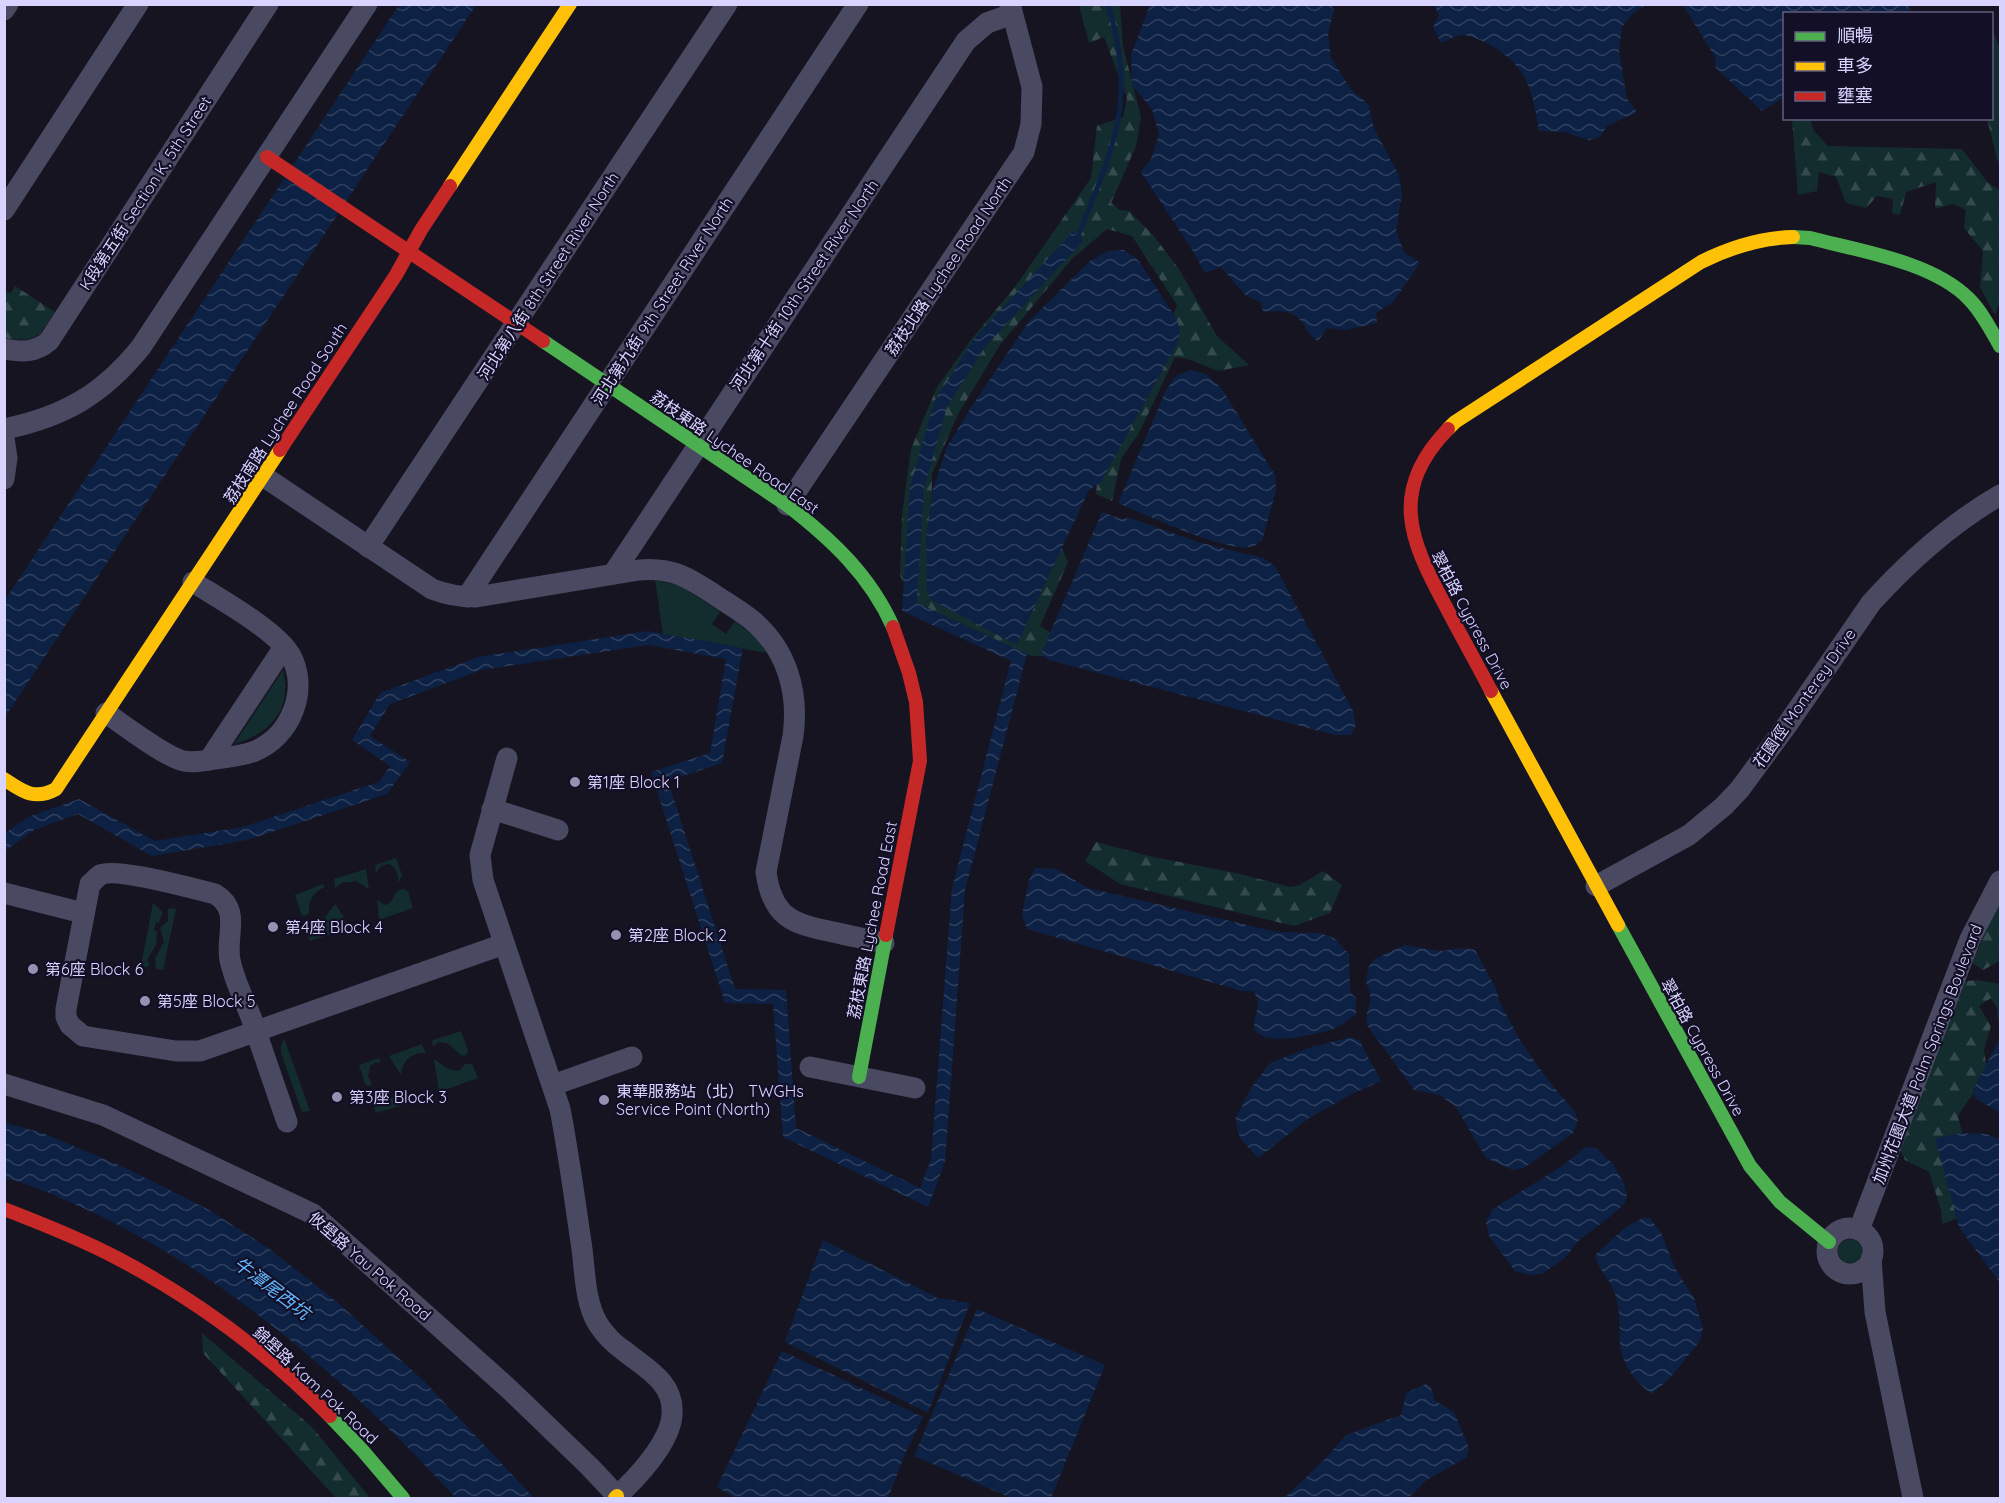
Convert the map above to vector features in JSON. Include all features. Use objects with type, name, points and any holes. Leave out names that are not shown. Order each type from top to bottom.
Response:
[{"type":"street","points":[[4,10],[8,4]]},
{"type":"street","points":[[4,210],[138,4]]},
{"type":"street","name":"K段第五街 Section K, 5th Street","points":[[4,349],[30,351],[49,341],[268,4]]},
{"type":"street","points":[[4,429],[30,424],[81,403],[104,387],[124,368],[141,347],[367,4]]},
{"type":"street","name":"荔枝南路 Lychee Road South","points":[[4,779],[28,795],[50,793],[56,789],[396,275],[421,230],[570,4]]},
{"type":"street","name":"河北第八街 8th Street River North","points":[[368,547],[727,4]]},
{"type":"street","name":"河北第九街 9th Street River North","points":[[467,597],[858,4]]},
{"type":"street","name":"河北第十街 10th Street River North","points":[[613,574],[966,41],[987,23],[1011,9]]},
{"type":"street","name":"荔枝北路 Lychee Road North","points":[[788,505],[1024,152],[1031,124],[1032,87],[1011,9]]},
{"type":"street","name":"荔枝東路 Lychee Road East","points":[[267,157],[788,505],[837,546],[871,586],[897,632],[913,682],[920,735],[920,761],[859,1077]]},
{"type":"street","name":"翠柏路 Cypress Drive","points":[[1828,1242],[1778,1201],[1750,1168],[1416,551],[1410,527],[1411,495],[1414,480],[1424,458],[1437,438],[1455,422],[1701,262],[1740,244],[1760,239],[1810,238],[1932,272],[1955,287],[1968,299],[2001,346]]},
{"type":"street","points":[[4,438],[8,458],[4,479]]},
{"type":"street","points":[[263,477],[432,589],[454,596],[467,597],[651,569],[676,572],[687,576],[751,619],[776,647],[791,681],[795,699],[795,717],[766,872],[773,899],[786,915],[803,926],[884,943]]},
{"type":"street","name":"花園徑 Monterey Drive","points":[[1596,886],[1689,835],[1724,806],[1740,789],[1787,725],[1871,603],[1955,524],[2001,495]]},
{"type":"street","points":[[106,713],[172,757],[192,763],[256,751],[284,728],[293,713],[298,693],[297,674],[290,655],[276,637],[194,582]]},
{"type":"street","points":[[209,760],[284,646]]},
{"type":"street","points":[[507,758],[480,855],[483,880],[553,1085],[567,1144],[592,1310],[598,1323],[620,1348],[657,1376],[665,1385],[671,1400],[672,1415],[668,1430],[647,1467],[617,1498]]},
{"type":"street","points":[[492,809],[558,830]]},
{"type":"street","points":[[287,1122],[255,1031],[231,963],[229,944],[232,921],[222,898],[215,894],[116,872],[101,874],[90,884],[66,1009],[66,1017],[70,1025],[82,1036],[176,1051],[200,1051],[255,1031],[504,944]]},
{"type":"street","name":"加州花園大道 Palm Springs Boulevard","points":[[1859,1230],[1970,939],[2001,881]]},
{"type":"street","points":[[4,893],[83,913]]},
{"type":"street","points":[[553,1085],[632,1057]]},
{"type":"street","points":[[810,1067],[915,1088]]},
{"type":"street","name":"攸壆路 Yau Pok Road","points":[[4,1084],[104,1115],[313,1214],[509,1389],[590,1467],[617,1498]]},
{"type":"street","name":"錦壆路 Kam Pok Road","points":[[4,1209],[45,1223],[102,1250],[176,1292],[236,1333],[307,1394],[371,1458],[403,1498]]},
{"type":"street","points":[[1871,1259],[1860,1271],[1852,1274],[1844,1273],[1831,1264],[1827,1250],[1828,1242],[1838,1231],[1845,1228],[1859,1230],[1871,1242],[1875,1312],[1913,1498]]},
{"type":"street","points":[[1852,1274],[1875,1312]]},
{"type":"green space","points":[[1079,5],[1120,5],[1123,46],[1141,117],[1136,146],[1111,203],[1120,210],[1129,211],[1153,235],[1179,269],[1217,336],[1249,365],[1218,371],[1188,359],[1175,357],[1139,433],[1121,459],[1112,501],[1096,494],[1099,464],[1168,331],[1177,305],[1132,236],[1107,229],[1072,259],[1000,345],[958,414],[932,474],[931,558],[1055,533],[1068,562],[1040,626],[1065,642],[1067,656],[1031,656],[917,603],[900,576],[902,515],[911,449],[937,387],[970,341],[1015,287],[1091,178],[1097,126],[1123,117],[1127,98],[1104,37],[1089,43]]},
{"type":"green space","points":[[1993,31],[2000,48],[2000,164],[1987,120],[1993,120]]},
{"type":"green space","points":[[1792,120],[1810,120],[1814,131],[1828,146],[1962,149],[1988,183],[2000,190],[2000,302],[1995,315],[1980,287],[1983,251],[1964,228],[1966,210],[1953,204],[1935,209],[1936,182],[1906,192],[1900,215],[1892,213],[1893,199],[1877,196],[1866,208],[1846,203],[1836,177],[1819,172],[1817,191],[1798,195]]},
{"type":"green space","points":[[15,286],[55,312],[36,337],[24,340],[5,338],[4,292],[11,293]]},
{"type":"green space","points":[[655,580],[682,586],[720,612],[712,624],[726,634],[735,621],[757,639],[767,653],[663,634]]},
{"type":"green space","points":[[283,670],[285,697],[276,718],[258,734],[234,744]]},
{"type":"green space","points":[[1096,842],[1290,887],[1300,885],[1323,871],[1342,885],[1330,913],[1294,926],[1120,884],[1085,861]]},
{"type":"green space","points":[[396,858],[402,875],[398,883],[394,867],[389,864],[381,866],[376,873],[375,865]]},
{"type":"green space","points":[[366,869],[369,889],[356,881],[343,882],[335,888],[334,879]]},
{"type":"green space","points":[[323,884],[325,887],[312,898],[309,914],[302,916],[295,895]]},
{"type":"green space","points":[[403,889],[408,891],[413,908],[379,920],[377,900],[385,905],[390,903],[397,891]]},
{"type":"green space","points":[[2000,898],[2000,961],[1983,970],[1972,963]]},
{"type":"green space","points":[[153,903],[163,912],[154,930],[157,932],[156,945],[147,960],[150,964],[148,967],[141,966]]},
{"type":"green space","points":[[334,905],[350,928],[310,941],[306,927],[311,922],[322,922]]},
{"type":"green space","points":[[168,909],[176,909],[163,970],[156,969],[155,959],[164,942],[160,928],[168,921]]},
{"type":"green space","points":[[1976,980],[2000,984],[2000,1019],[1998,1021],[1997,1008],[1991,998],[1979,1006],[1991,1026],[1984,1050],[1988,1077],[1958,1116],[1968,1157],[1975,1212],[1942,1224],[1941,1210],[1929,1172],[1905,1160],[1894,1137],[1951,983]]},
{"type":"green space","points":[[461,1031],[468,1050],[466,1055],[462,1056],[447,1043],[438,1042],[433,1046],[432,1044],[433,1040]]},
{"type":"green space","points":[[284,1038],[310,1111],[302,1112],[281,1053]]},
{"type":"green space","points":[[422,1044],[426,1053],[416,1054],[409,1058],[403,1065],[401,1075],[389,1056]]},
{"type":"green space","points":[[379,1058],[381,1063],[376,1062],[370,1066],[368,1076],[372,1085],[368,1086],[365,1084],[359,1065]]},
{"type":"green space","points":[[434,1059],[448,1069],[459,1071],[465,1064],[472,1064],[478,1078],[439,1092]]},
{"type":"green space","points":[[402,1090],[413,1102],[376,1113],[371,1099],[373,1095],[378,1093],[393,1097]]},
{"type":"green space","points":[[1850,1239],[1859,1242],[1862,1251],[1859,1260],[1850,1263],[1841,1260],[1838,1251],[1841,1242]]},
{"type":"green space","points":[[202,1333],[312,1427],[370,1498],[336,1498],[203,1353]]},
{"type":"water","points":[[1330,4],[1334,10],[1328,33],[1331,58],[1350,88],[1368,104],[1374,128],[1399,176],[1402,194],[1396,231],[1404,252],[1420,263],[1393,302],[1376,313],[1377,323],[1345,330],[1327,328],[1318,341],[1310,335],[1295,316],[1282,311],[1263,312],[1261,302],[1246,296],[1221,267],[1205,273],[1141,172],[1151,159],[1159,135],[1152,109],[1132,85],[1131,55],[1150,5]]},
{"type":"water","points":[[399,5],[476,5],[5,717],[5,600]]},
{"type":"water","points":[[1434,5],[1646,5],[1633,13],[1622,27],[1619,51],[1627,99],[1637,112],[1607,126],[1600,137],[1589,140],[1564,132],[1539,131],[1531,93],[1515,64],[1494,47],[1471,37],[1461,35],[1441,43],[1433,27],[1439,15]]},
{"type":"water","points":[[1683,5],[1908,5],[1910,12],[1783,12],[1783,98],[1762,111],[1716,68],[1715,57]]},
{"type":"water","points":[[1073,231],[1083,241],[985,347],[947,407],[924,489],[917,603],[1027,654],[965,890],[945,1162],[928,1207],[783,1137],[773,1004],[725,1003],[651,772],[710,753],[726,659],[648,645],[481,670],[390,704],[370,736],[410,762],[387,794],[247,840],[152,856],[78,814],[34,830],[5,851],[4,834],[28,817],[79,799],[155,841],[243,827],[379,782],[390,766],[352,740],[380,693],[478,657],[648,631],[743,648],[722,763],[668,781],[735,989],[786,990],[796,1128],[920,1188],[931,1159],[952,888],[1011,661],[902,611],[910,487],[934,402],[974,339]]},
{"type":"water","points":[[1124,250],[1138,260],[1176,318],[1180,329],[1178,342],[1101,482],[1089,490],[1017,644],[930,599],[927,589],[926,537],[933,489],[947,447],[1029,321],[1090,261],[1108,251]]},
{"type":"water","points":[[1189,370],[1206,374],[1222,389],[1275,475],[1276,490],[1262,541],[1253,546],[1238,547],[1222,544],[1118,503],[1166,390],[1176,376]]},
{"type":"water","points":[[1102,512],[1121,519],[1130,518],[1198,542],[1263,558],[1275,566],[1353,711],[1356,725],[1351,735],[1335,735],[1049,660],[1041,654]]},
{"type":"water","points":[[1035,868],[1056,869],[1088,888],[1277,932],[1319,933],[1334,938],[1349,954],[1350,992],[1356,998],[1356,1014],[1331,1030],[1301,1037],[1269,1038],[1261,1035],[1254,1027],[1258,1003],[1253,991],[1242,991],[1027,929],[1022,914],[1029,880]]},
{"type":"water","points":[[1405,945],[1440,951],[1463,948],[1475,950],[1521,1042],[1548,1080],[1575,1112],[1578,1121],[1573,1133],[1524,1168],[1513,1170],[1486,1158],[1456,1107],[1440,1095],[1414,1090],[1367,1025],[1371,998],[1366,981],[1369,966],[1376,958]]},
{"type":"water","points":[[1351,1037],[1359,1040],[1381,1081],[1309,1118],[1258,1158],[1240,1138],[1235,1120],[1251,1088],[1270,1063],[1308,1048]]},
{"type":"water","points":[[2000,1038],[2000,1113],[1975,1098],[1973,1090]]},
{"type":"water","name":"牛潭尾西坑","points":[[5,1123],[43,1133],[128,1169],[211,1211],[271,1250],[336,1301],[424,1381],[534,1498],[456,1498],[416,1455],[329,1373],[234,1297],[185,1263],[134,1233],[53,1195],[5,1178]]},
{"type":"water","points":[[1960,1133],[1986,1134],[2000,1139],[2000,1283],[1959,1227],[1935,1138]]},
{"type":"water","points":[[1586,1147],[1596,1148],[1613,1164],[1624,1184],[1627,1197],[1624,1204],[1579,1240],[1565,1258],[1542,1274],[1528,1275],[1515,1271],[1489,1236],[1486,1222],[1493,1209],[1562,1166]]},
{"type":"water","points":[[1643,1218],[1650,1218],[1661,1233],[1675,1268],[1694,1298],[1703,1329],[1700,1341],[1670,1378],[1652,1394],[1635,1378],[1623,1359],[1618,1303],[1595,1255],[1626,1227]]},
{"type":"water","points":[[823,1240],[938,1298],[970,1303],[928,1413],[785,1342]]},
{"type":"water","points":[[977,1309],[1105,1365],[1051,1498],[1011,1498],[914,1456]]},
{"type":"water","points":[[782,1351],[923,1417],[905,1454],[888,1498],[735,1498],[717,1487]]},
{"type":"water","points":[[1426,1384],[1431,1387],[1434,1400],[1454,1412],[1469,1448],[1467,1457],[1427,1480],[1408,1498],[1284,1498],[1324,1460],[1346,1435],[1401,1415],[1406,1393]]},
{"type":"waterway","points":[[1075,239],[1111,149],[1121,97],[1121,69],[1117,38],[1108,4]]},
{"type":"traffic: fast","points":[[1793,237],[1810,238],[1873,253],[1895,259],[1936,276],[1954,286],[1974,304],[2000,346]]},
{"type":"traffic: fast","points":[[543,341],[803,518],[848,559],[873,591],[893,627]]},
{"type":"traffic: fast","points":[[1618,925],[1750,1166],[1780,1202],[1829,1242]]},
{"type":"traffic: fast","points":[[859,1077],[886,935]]},
{"type":"traffic: fast","points":[[330,1416],[403,1498]]},
{"type":"traffic: slow","points":[[450,186],[570,4]]},
{"type":"traffic: slow","points":[[1448,429],[1455,422],[1701,262],[1746,244],[1793,237]]},
{"type":"traffic: slow","points":[[4,779],[28,793],[41,794],[56,789],[280,450]]},
{"type":"traffic: slow","points":[[1491,691],[1618,925]]},
{"type":"traffic: jam","points":[[267,157],[543,341]]},
{"type":"traffic: jam","points":[[280,450],[396,275],[421,230],[450,186]]},
{"type":"traffic: jam","points":[[1448,429],[1429,451],[1418,473],[1412,494],[1411,515],[1415,536],[1432,581],[1491,691]]},
{"type":"traffic: jam","points":[[886,935],[920,761],[916,702],[909,673],[893,627]]},
{"type":"traffic: jam","points":[[4,1209],[103,1251],[175,1291],[230,1329],[282,1371],[330,1416]]},
{"type":"place","name":"第1座 Block 1","points":[[575,782]]},
{"type":"place","name":"第4座 Block 4","points":[[273,927]]},
{"type":"place","name":"第2座 Block 2","points":[[616,935]]},
{"type":"place","name":"第6座 Block 6","points":[[33,969]]},
{"type":"place","name":"第5座 Block 5","points":[[145,1001]]},
{"type":"place","name":"第3座 Block 3","points":[[337,1097]]},
{"type":"place","name":"東華服務站（北） TWGHs Service Point (North)","points":[[604,1100]]}]
